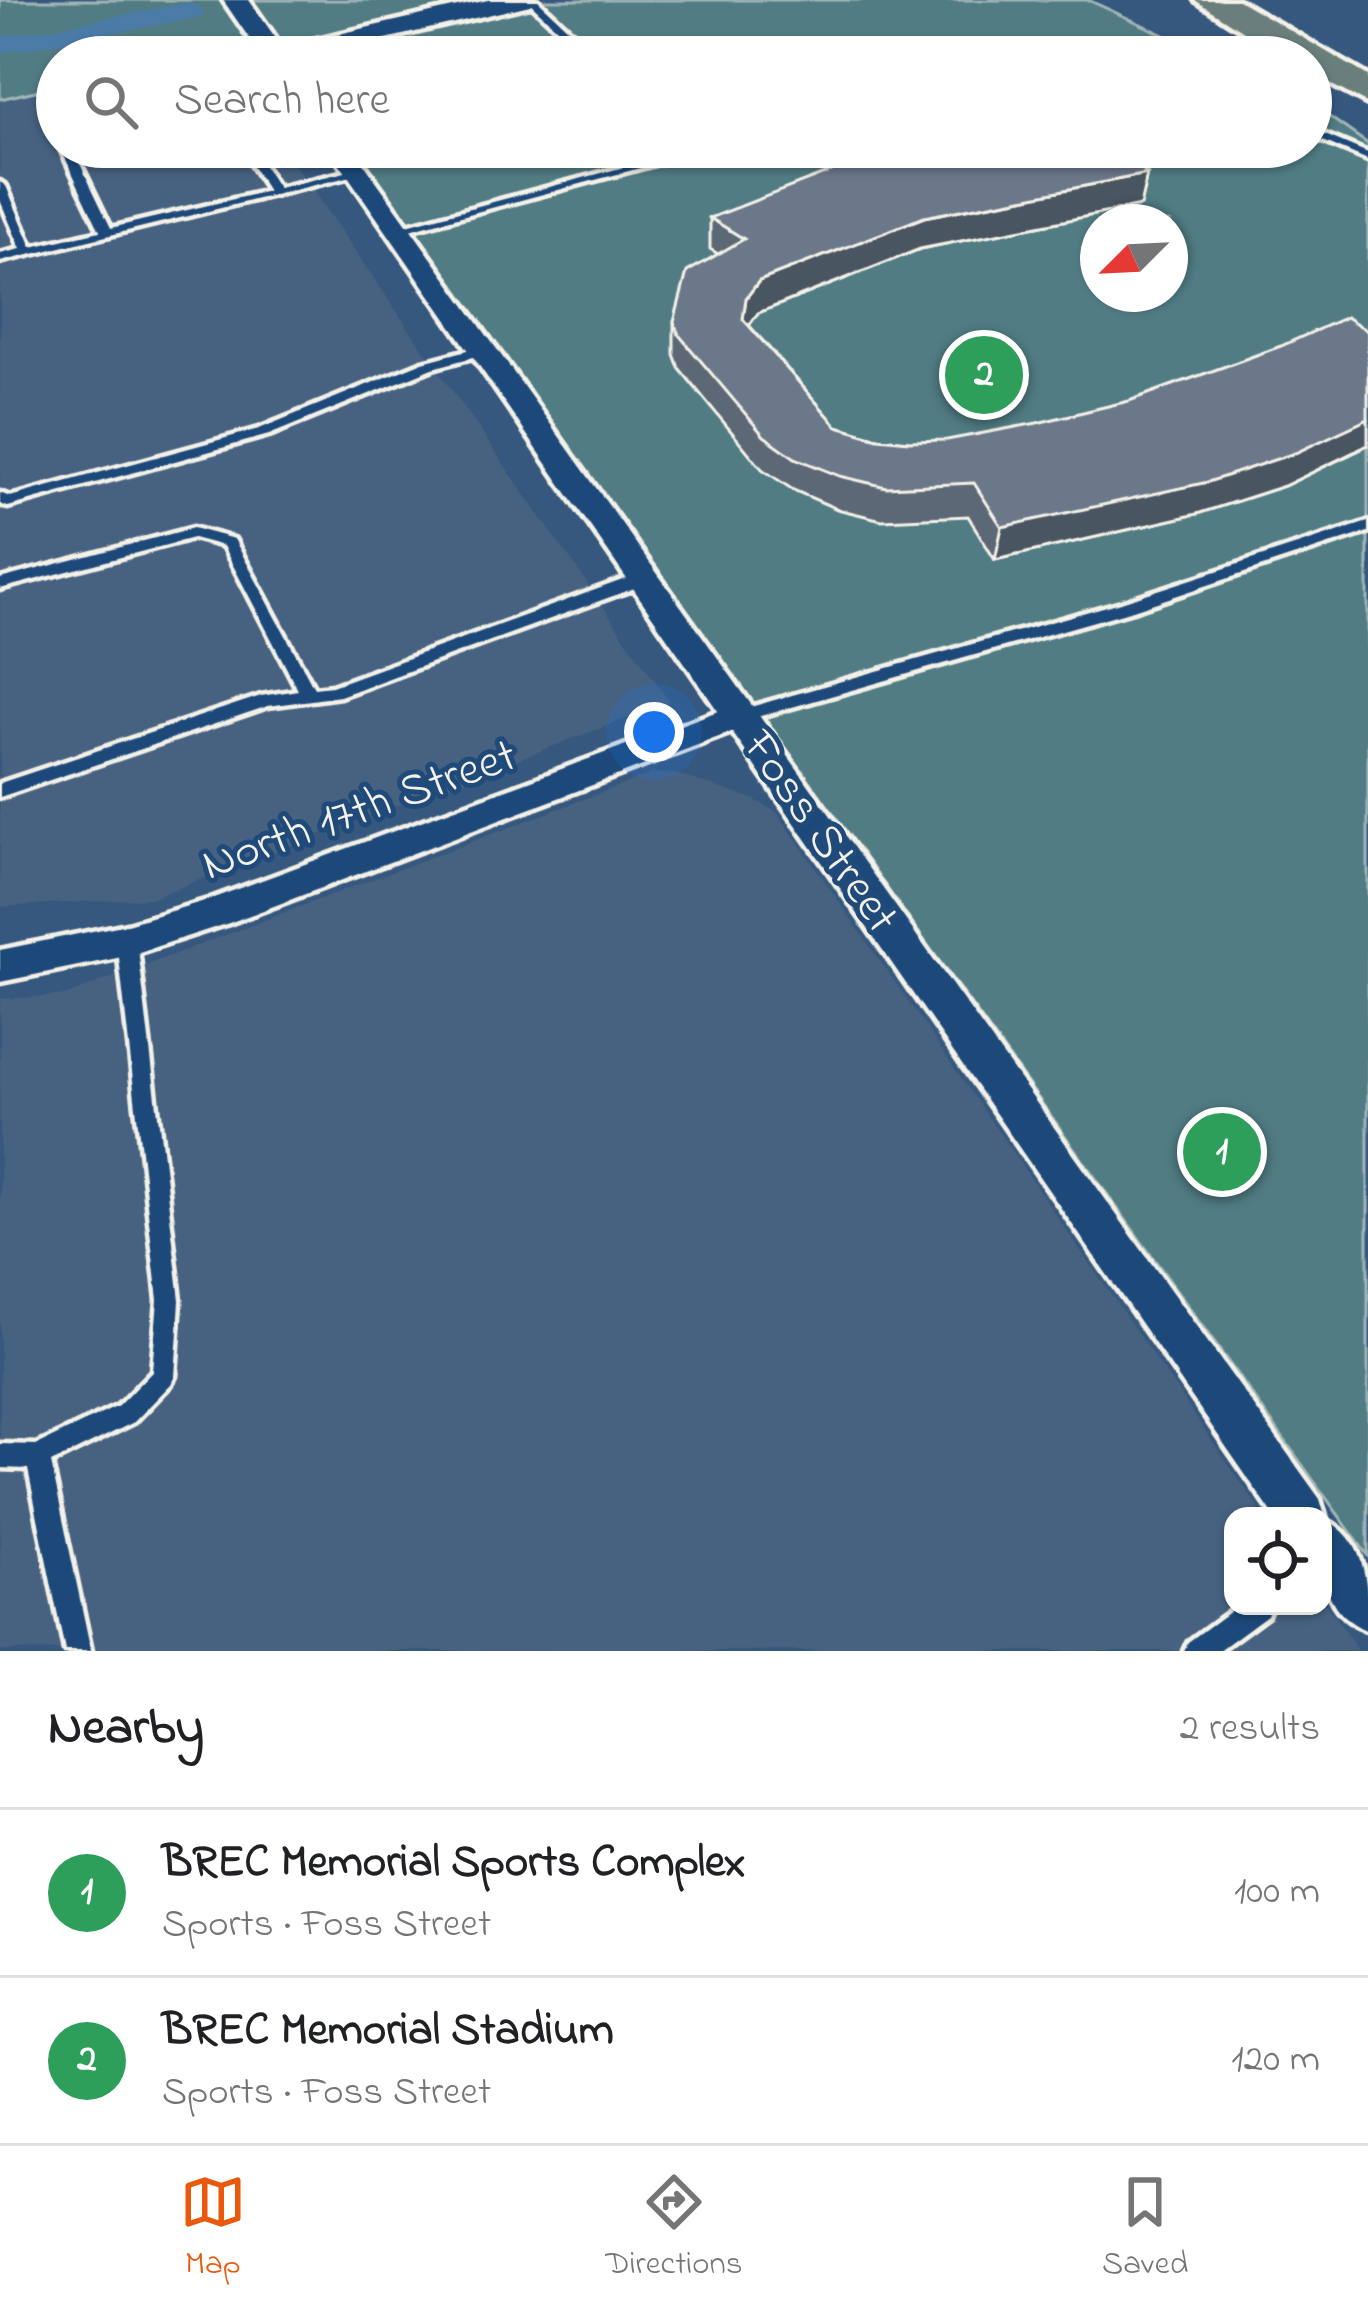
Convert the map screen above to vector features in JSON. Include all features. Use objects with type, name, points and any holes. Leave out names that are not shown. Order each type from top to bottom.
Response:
[{"type":"highway","points":[[1177,0],[1241,36]]},
{"type":"highway","points":[[1213,0],[1274,36]]},
{"type":"highway","points":[[1278,0],[1368,51]]},
{"type":"highway","points":[[1332,71],[1368,92]]},
{"type":"highway","points":[[1332,88],[1368,108]]},
{"type":"street","points":[[236,0],[261,36]]},
{"type":"street","points":[[366,36],[521,0]]},
{"type":"street","name":"Foss Street","points":[[355,168],[1295,1507]]},
{"type":"street","name":"North 17th Street","points":[[0,966],[127,940],[216,912],[742,715]]},
{"type":"street","name":"Foss Street","points":[[1332,1559],[1368,1606]]},
{"type":"lane","points":[[532,0],[571,36]]},
{"type":"lane","points":[[1332,142],[1368,158]]},
{"type":"lane","points":[[76,168],[107,232]]},
{"type":"lane","points":[[259,168],[274,193]]},
{"type":"lane","points":[[0,258],[274,193],[331,168]]},
{"type":"lane","points":[[398,229],[626,168]]},
{"type":"lane","points":[[0,186],[28,251]]},
{"type":"lane","points":[[0,499],[8,502],[264,432],[428,365],[483,350]]},
{"type":"lane","points":[[742,715],[1127,606],[1368,527]]},
{"type":"lane","points":[[0,584],[193,533],[230,542],[309,695]]},
{"type":"lane","points":[[0,790],[267,700],[334,692],[645,578]]},
{"type":"lane","points":[[0,1456],[38,1456],[126,1414],[163,1376],[170,1300],[127,940]]},
{"type":"lane","points":[[38,1456],[78,1651]]},
{"type":"lane","points":[[1197,1651],[1246,1615]]},
{"type":"shaded area","points":[[36,91],[36,168],[297,168],[670,702],[151,898],[0,907],[0,99]]},
{"type":"shaded area","points":[[653,773],[676,774],[750,798],[777,812],[1258,1507],[1224,1507],[1224,1615],[1332,1613],[1358,1651],[0,1651],[0,999],[64,996]]},
{"type":"green space","points":[[0,0],[1088,0],[1167,36],[36,36],[36,91],[0,99]]},
{"type":"green space","points":[[1332,119],[1368,144],[1368,1556],[368,168],[1332,168]]},
{"type":"building","points":[[840,168],[1141,168],[1147,174],[924,217],[759,281],[746,298],[743,319],[837,426],[909,441],[947,440],[1129,401],[1346,317],[1368,331],[1368,419],[1295,453],[1208,482],[1002,527],[974,483],[886,487],[795,458],[764,436],[679,335],[674,322],[687,272],[744,239],[710,218]]},
{"type":"waterway","points":[[51,36],[191,11]]},
{"type":"waterway","points":[[0,45],[36,39]]},
{"type":"place","name":"BREC Memorial Stadium","points":[[984,375]]},
{"type":"place","name":"BREC Memorial Sports Complex","points":[[1222,1152]]}]
